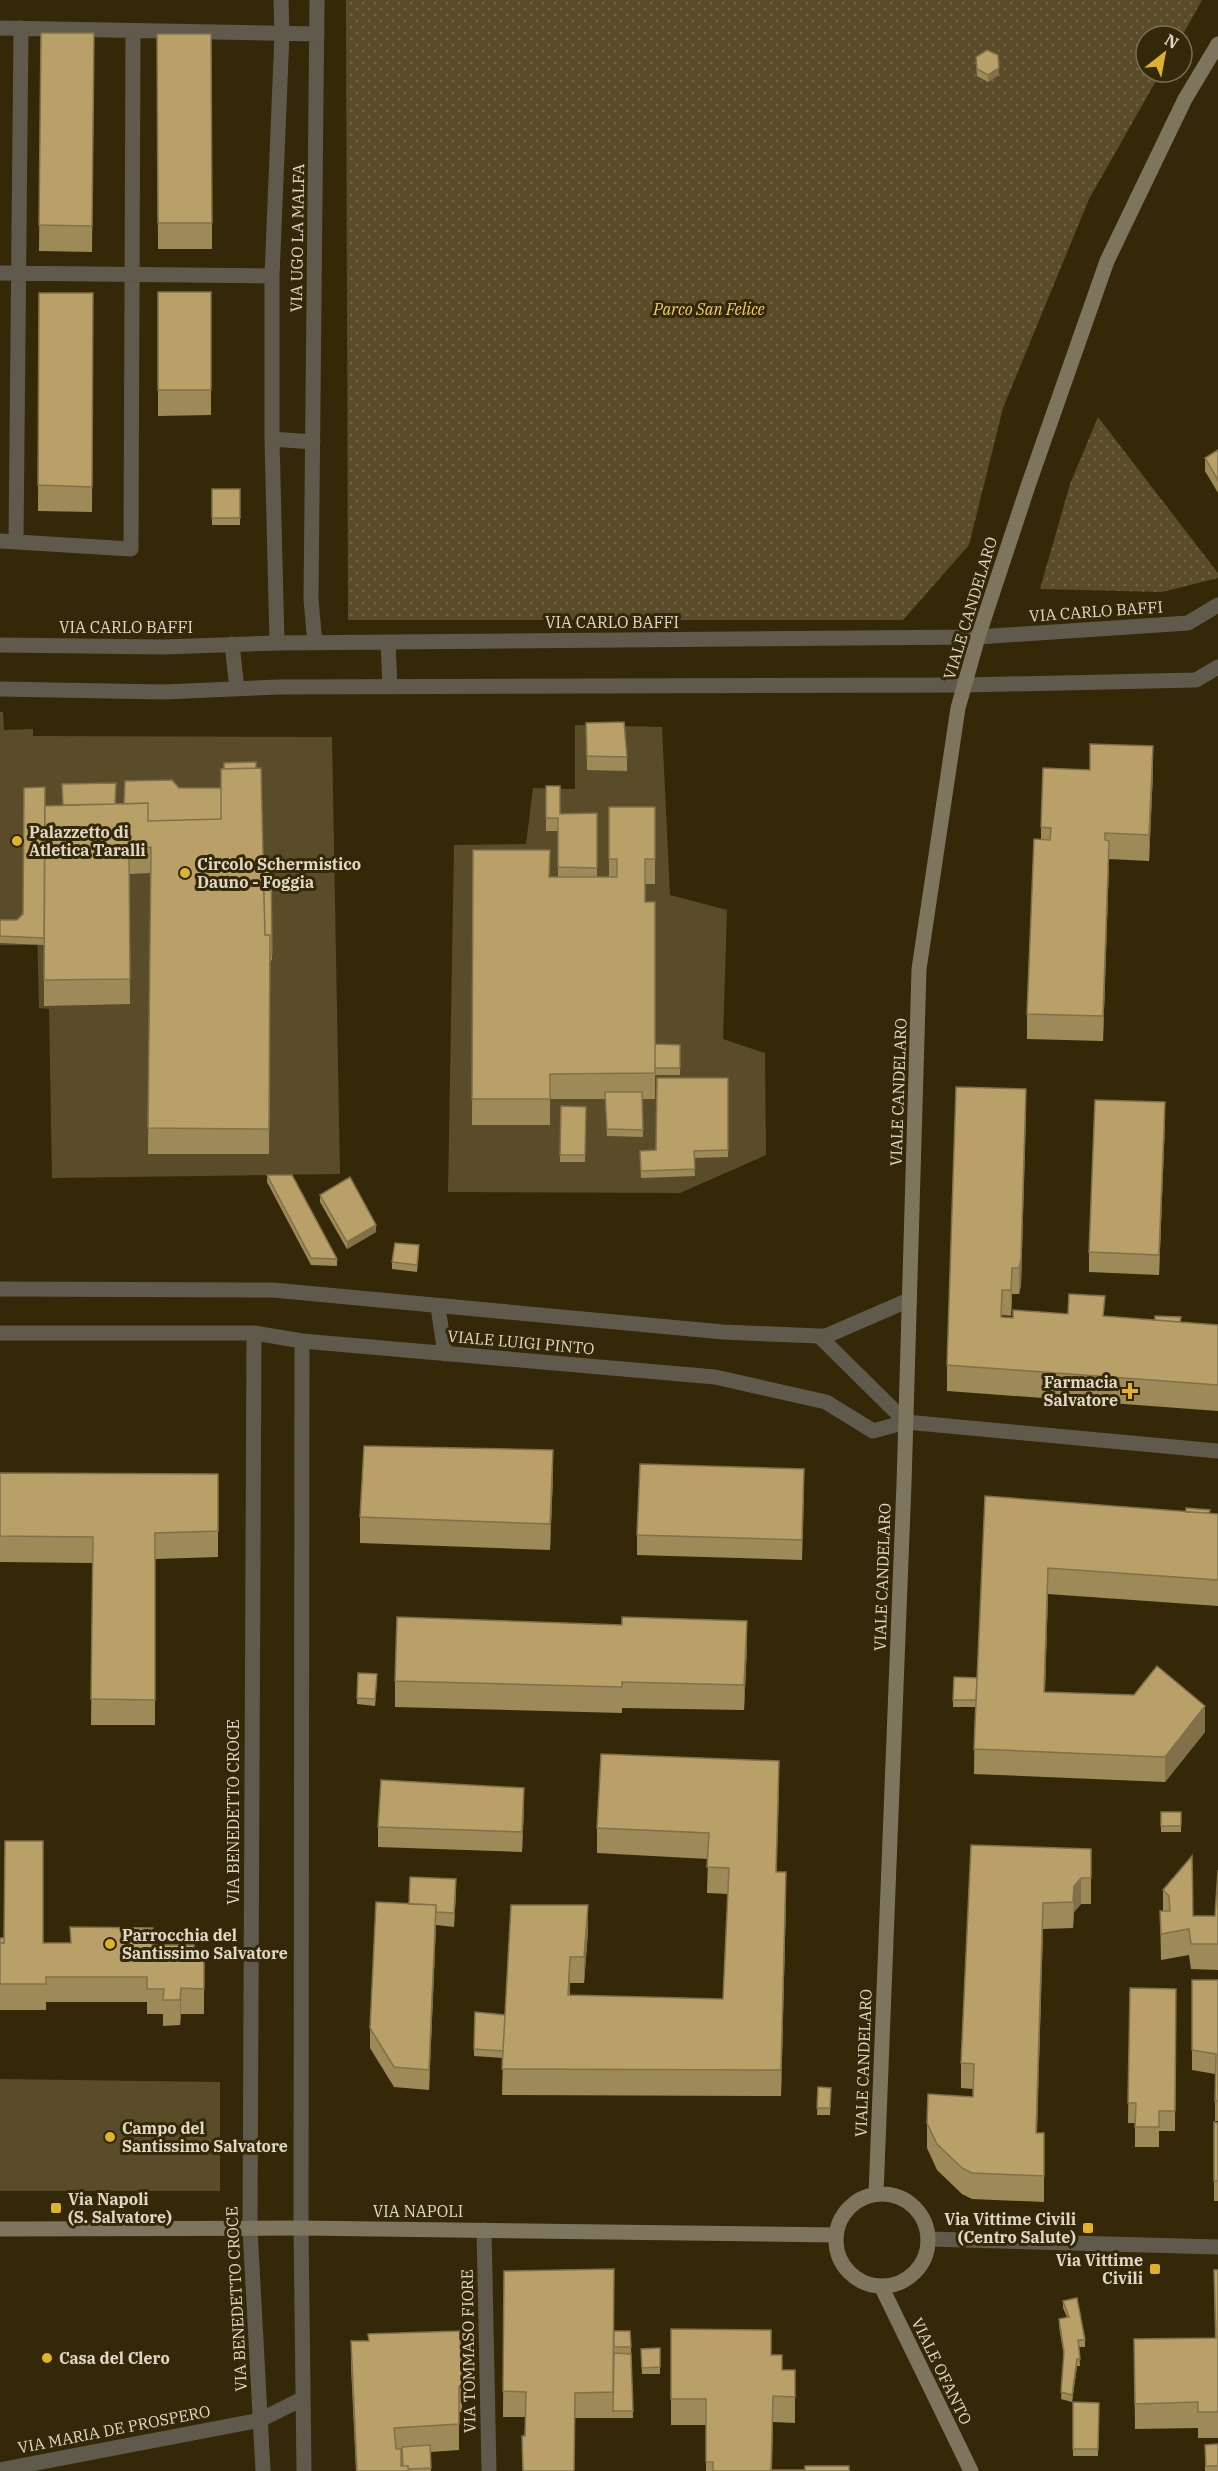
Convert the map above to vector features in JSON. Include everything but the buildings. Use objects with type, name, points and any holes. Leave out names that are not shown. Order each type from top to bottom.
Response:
[{"type":"main road","name":"VIALE CANDELARO","points":[[876,2194],[906,1422],[920,969],[958,708],[978,637],[1070,362],[1107,261],[1185,99],[1218,44]]},
{"type":"main road","points":[[876,2194],[892,2195],[906,2201],[918,2211],[925,2224],[928,2239],[926,2253],[919,2267],[909,2278],[896,2284],[881,2286],[866,2284],[853,2277],[843,2265],[837,2250],[836,2235],[840,2220],[849,2207],[862,2198],[876,2194]]},
{"type":"main road","name":"VIA NAPOLI","points":[[0,2229],[484,2229],[836,2235]]},
{"type":"main road","name":"VIALE OFANTO","points":[[881,2286],[971,2471]]},
{"type":"street","name":"VIA UGO LA MALFA","points":[[277,643],[272,440],[272,276],[282,34],[281,0]]},
{"type":"street","name":"VIA UGO LA MALFA","points":[[315,642],[311,600],[317,0]]},
{"type":"street","points":[[0,28],[317,34]]},
{"type":"street","points":[[16,541],[21,28]]},
{"type":"street","points":[[0,541],[131,549],[133,31]]},
{"type":"street","name":"VIA UGO LA MALFA","points":[[0,273],[272,276]]},
{"type":"street","points":[[272,440],[313,442]]},
{"type":"street","name":"VIA CARLO BAFFI","points":[[0,645],[163,647],[315,642],[978,637],[1188,623],[1218,605]]},
{"type":"street","points":[[388,642],[390,687]]},
{"type":"street","points":[[232,644],[237,689]]},
{"type":"street","points":[[0,689],[164,692],[390,687],[964,685],[1197,680],[1218,668]]},
{"type":"street","name":"VIALE LUIGI PINTO","points":[[0,1289],[273,1290],[723,1332],[819,1336],[826,1336],[909,1299]]},
{"type":"street","points":[[438,1307],[445,1354]]},
{"type":"street","name":"VIALE LUIGI PINTO","points":[[0,1333],[254,1333],[302,1341],[715,1377],[826,1402],[873,1431],[906,1422]]},
{"type":"street","name":"VIA BENEDETTO CROCE","points":[[254,1333],[250,2229],[263,2471]]},
{"type":"street","points":[[819,1336],[906,1422],[1218,1451]]},
{"type":"street","points":[[302,1341],[301,2228],[304,2471]]},
{"type":"street","name":"VIA TOMMASO FIORE","points":[[484,2229],[489,2471]]},
{"type":"street","points":[[928,2239],[1218,2247]]},
{"type":"street","name":"VIA MARIA DE PROSPERO","points":[[0,2470],[260,2420],[302,2399]]},
{"type":"green space","name":"Parco San Felice","points":[[346,0],[1202,0],[1189,24],[1134,24],[1134,84],[1154,84],[1089,199],[1003,408],[969,545],[903,620],[348,620]]},
{"type":"green space","points":[[1098,417],[1218,573],[1218,578],[1162,592],[1040,589],[1070,484]]},
{"type":"green space","name":"Circolo Schermistico Dauno - Foggia","points":[[0,712],[3,712],[4,730],[33,729],[33,736],[332,737],[340,1174],[52,1178],[49,1009],[39,1008],[37,927],[36,945],[0,945]]},
{"type":"green space","points":[[575,725],[662,727],[670,895],[727,910],[723,1039],[765,1053],[766,1155],[680,1193],[448,1192],[454,845],[526,844],[533,788],[575,789]]},
{"type":"green space","name":"Campo del Santissimo Salvatore","points":[[0,2079],[220,2082],[220,2191],[0,2191]]},
{"type":"place","name":"Palazzetto di Atletica Taralli","points":[[17,841]]},
{"type":"place","name":"Circolo Schermistico Dauno - Foggia","points":[[185,873]]},
{"type":"place","name":"Farmacia Salvatore","points":[[1130,1391]]},
{"type":"place","name":"Parrocchia del Santissimo Salvatore","points":[[110,1944]]},
{"type":"place","name":"Campo del Santissimo Salvatore","points":[[110,2137]]},
{"type":"place","name":"Via Napoli (S. Salvatore)","points":[[56,2208]]},
{"type":"place","name":"Via Vittime Civili (Centro Salute)","points":[[1088,2228]]},
{"type":"place","name":"Via Vittime Civili","points":[[1155,2269]]},
{"type":"place","name":"Casa del Clero","points":[[47,2358]]}]
